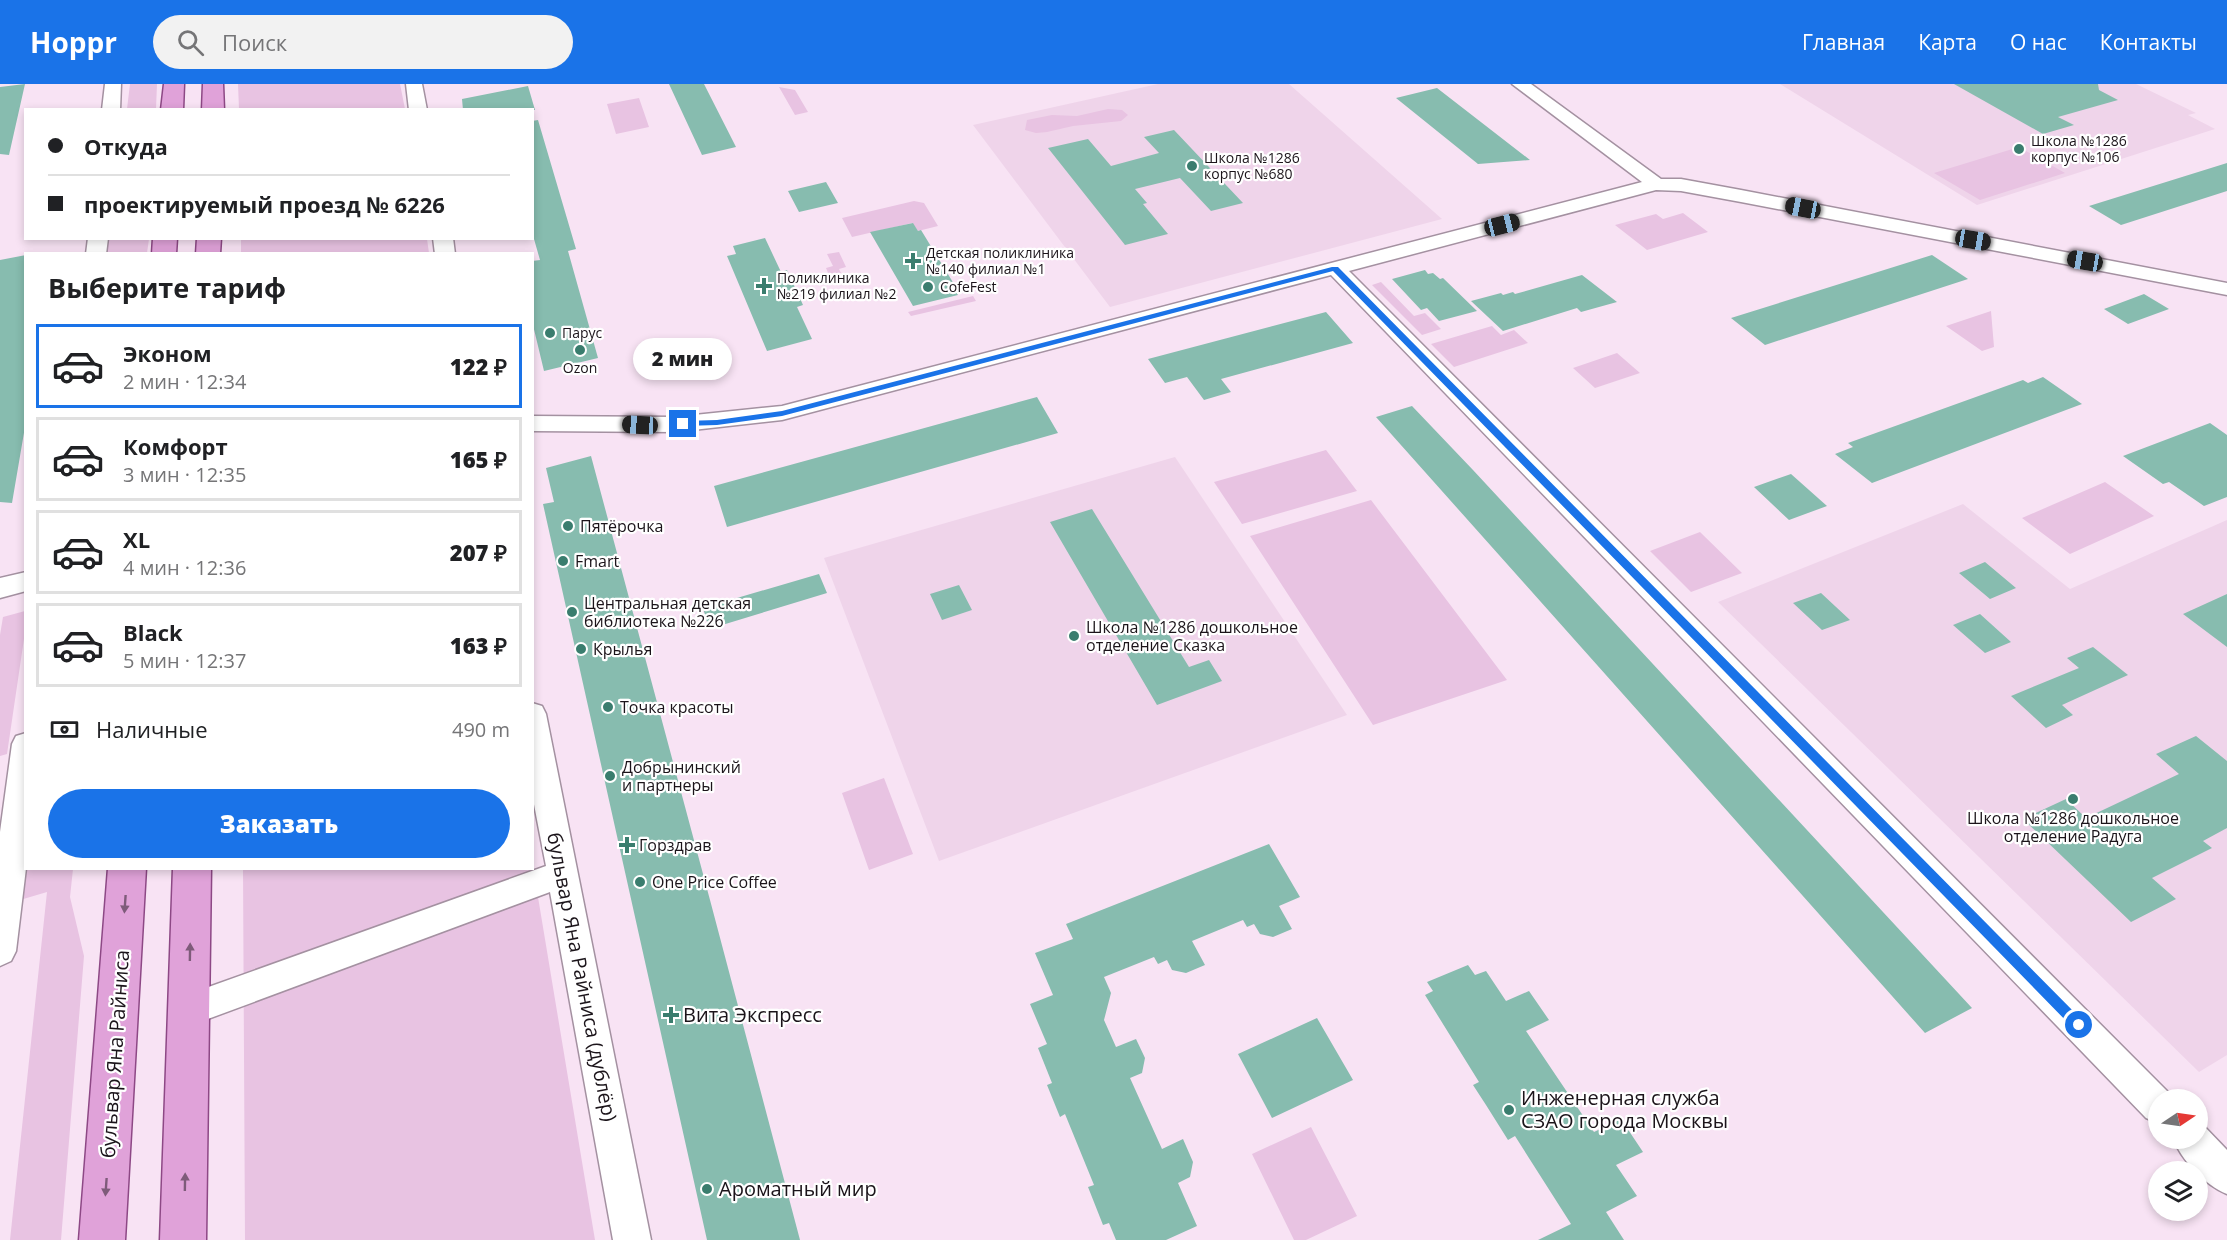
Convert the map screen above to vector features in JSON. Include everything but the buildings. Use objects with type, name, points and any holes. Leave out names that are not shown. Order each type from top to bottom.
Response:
[{"type":"main road","points":[[172,108],[174,84]]},
{"type":"main road","points":[[213,84],[213,108]]},
{"type":"main road","name":"бульвар Яна Райниса","points":[[102,1240],[128,870]]},
{"type":"main road","points":[[183,1240],[192,870]]},
{"type":"street","points":[[111,108],[113,84]]},
{"type":"street","points":[[414,84],[418,108]]},
{"type":"street","points":[[1520,84],[1656,184]]},
{"type":"street","points":[[534,424],[585,422],[640,425],[717,422],[782,413],[1656,184],[1674,184],[1741,196],[2227,289]]},
{"type":"street","points":[[1335,268],[2148,1096]]},
{"type":"street","points":[[0,588],[24,582]]},
{"type":"street","name":"бульвар Яна Райниса (дублёр)","points":[[534,725],[632,1240]]},
{"type":"street","points":[[0,951],[24,760]]},
{"type":"street","points":[[189,1011],[562,874]]},
{"type":"street","points":[[2201,1149],[2227,1176]]},
{"type":"shaded area","points":[[130,84],[157,84],[156,108],[127,108]]},
{"type":"shaded area","points":[[238,84],[400,84],[405,108],[239,108]]},
{"type":"shaded area","name":"Школа №1286 корпус №680","points":[[1158,84],[1289,84],[1442,219],[1110,307],[973,125]]},
{"type":"shaded area","name":"Школа №1286 корпус №106","points":[[1780,84],[2136,84],[2196,113],[2188,115],[2215,129],[1977,205]]},
{"type":"shaded area","points":[[779,87],[795,90],[808,112],[795,115]]},
{"type":"shaded area","points":[[639,98],[649,127],[616,134],[607,104]]},
{"type":"shaded area","points":[[1108,109],[1122,110],[1128,115],[1121,121],[1073,126],[1047,132],[1036,133],[1025,130],[1027,120],[1052,115],[1077,116]]},
{"type":"shaded area","points":[[2019,147],[2065,173],[1980,200],[1934,173]]},
{"type":"shaded area","points":[[914,201],[924,203],[938,226],[918,231],[912,223],[852,237],[842,218]]},
{"type":"shaded area","points":[[1683,213],[1708,232],[1647,250],[1615,225],[1656,214],[1663,219]]},
{"type":"shaded area","points":[[108,240],[149,240],[147,252],[105,252]]},
{"type":"shaded area","points":[[241,240],[427,240],[429,252],[241,252]]},
{"type":"shaded area","points":[[839,252],[846,267],[839,269],[844,279],[832,282],[826,268],[833,266],[827,254]]},
{"type":"shaded area","points":[[1381,282],[1414,316],[1425,313],[1441,329],[1422,335],[1372,285]]},
{"type":"shaded area","points":[[973,296],[976,301],[911,316],[908,312]]},
{"type":"shaded area","points":[[1991,311],[1994,347],[1982,351],[1946,326]]},
{"type":"shaded area","points":[[1492,326],[1501,335],[1514,330],[1528,343],[1454,367],[1431,344]]},
{"type":"shaded area","points":[[1617,353],[1640,373],[1595,388],[1573,368]]},
{"type":"shaded area","points":[[1326,450],[1357,491],[1242,524],[1214,482]]},
{"type":"shaded area","name":"Школа №1286 дошкольное отделение Сказка","points":[[1175,457],[1347,715],[939,861],[824,558]]},
{"type":"shaded area","points":[[2105,482],[2154,516],[2070,554],[2022,518]]},
{"type":"shaded area","points":[[1371,500],[1507,680],[1373,725],[1250,536]]},
{"type":"shaded area","name":"Школа №1286 дошкольное отделение Радуга","points":[[1963,504],[2070,589],[2227,520],[2227,1055],[2199,1072],[1718,602]]},
{"type":"shaded area","points":[[1700,532],[1742,573],[1691,592],[1650,551]]},
{"type":"shaded area","points":[[24,611],[24,639],[7,754],[0,756],[0,635],[3,617]]},
{"type":"shaded area","points":[[884,778],[913,854],[869,870],[842,793]]},
{"type":"shaded area","points":[[26,870],[73,870],[70,897],[84,956],[61,1240],[10,1240],[47,892],[20,900]]},
{"type":"shaded area","points":[[243,870],[533,870],[595,1240],[245,1240]]},
{"type":"shaded area","points":[[1311,1127],[1357,1216],[1306,1240],[1294,1240],[1252,1154]]},
{"type":"place","name":"Школа №1286 корпус №106","points":[[2019,149]]},
{"type":"place","name":"Школа №1286 корпус №680","points":[[1192,166]]},
{"type":"place","name":"Детская поликлиника №140 филиал №1","points":[[913,261]]},
{"type":"place","name":"Поликлиника №219 филиал №2","points":[[764,286]]},
{"type":"place","name":"CofeFest","points":[[928,287]]},
{"type":"place","name":"Парус","points":[[550,333]]},
{"type":"place","name":"Ozon","points":[[580,350]]},
{"type":"place","name":"Пятёрочка","points":[[568,526]]},
{"type":"place","name":"Fmart","points":[[563,561]]},
{"type":"place","name":"Центральная детская библиотека №226","points":[[572,612]]},
{"type":"place","name":"Школа №1286 дошкольное отделение Сказка","points":[[1074,636]]},
{"type":"place","name":"Крылья","points":[[581,649]]},
{"type":"place","name":"Точка красоты","points":[[608,707]]},
{"type":"place","name":"Добрынинский и партнеры","points":[[610,776]]},
{"type":"place","name":"Школа №1286 дошкольное отделение Радуга","points":[[2073,799]]},
{"type":"place","name":"Горздрав","points":[[627,845]]},
{"type":"place","name":"One Price Coffee","points":[[640,882]]},
{"type":"place","name":"Вита Экспресс","points":[[671,1015]]},
{"type":"place","name":"Инженерная служба СЗАО города Москвы","points":[[1509,1110]]},
{"type":"place","name":"Ароматный мир","points":[[707,1189]]},
{"type":"route","points":[[683,424],[782,413],[1335,268],[2079,1025]]}]
